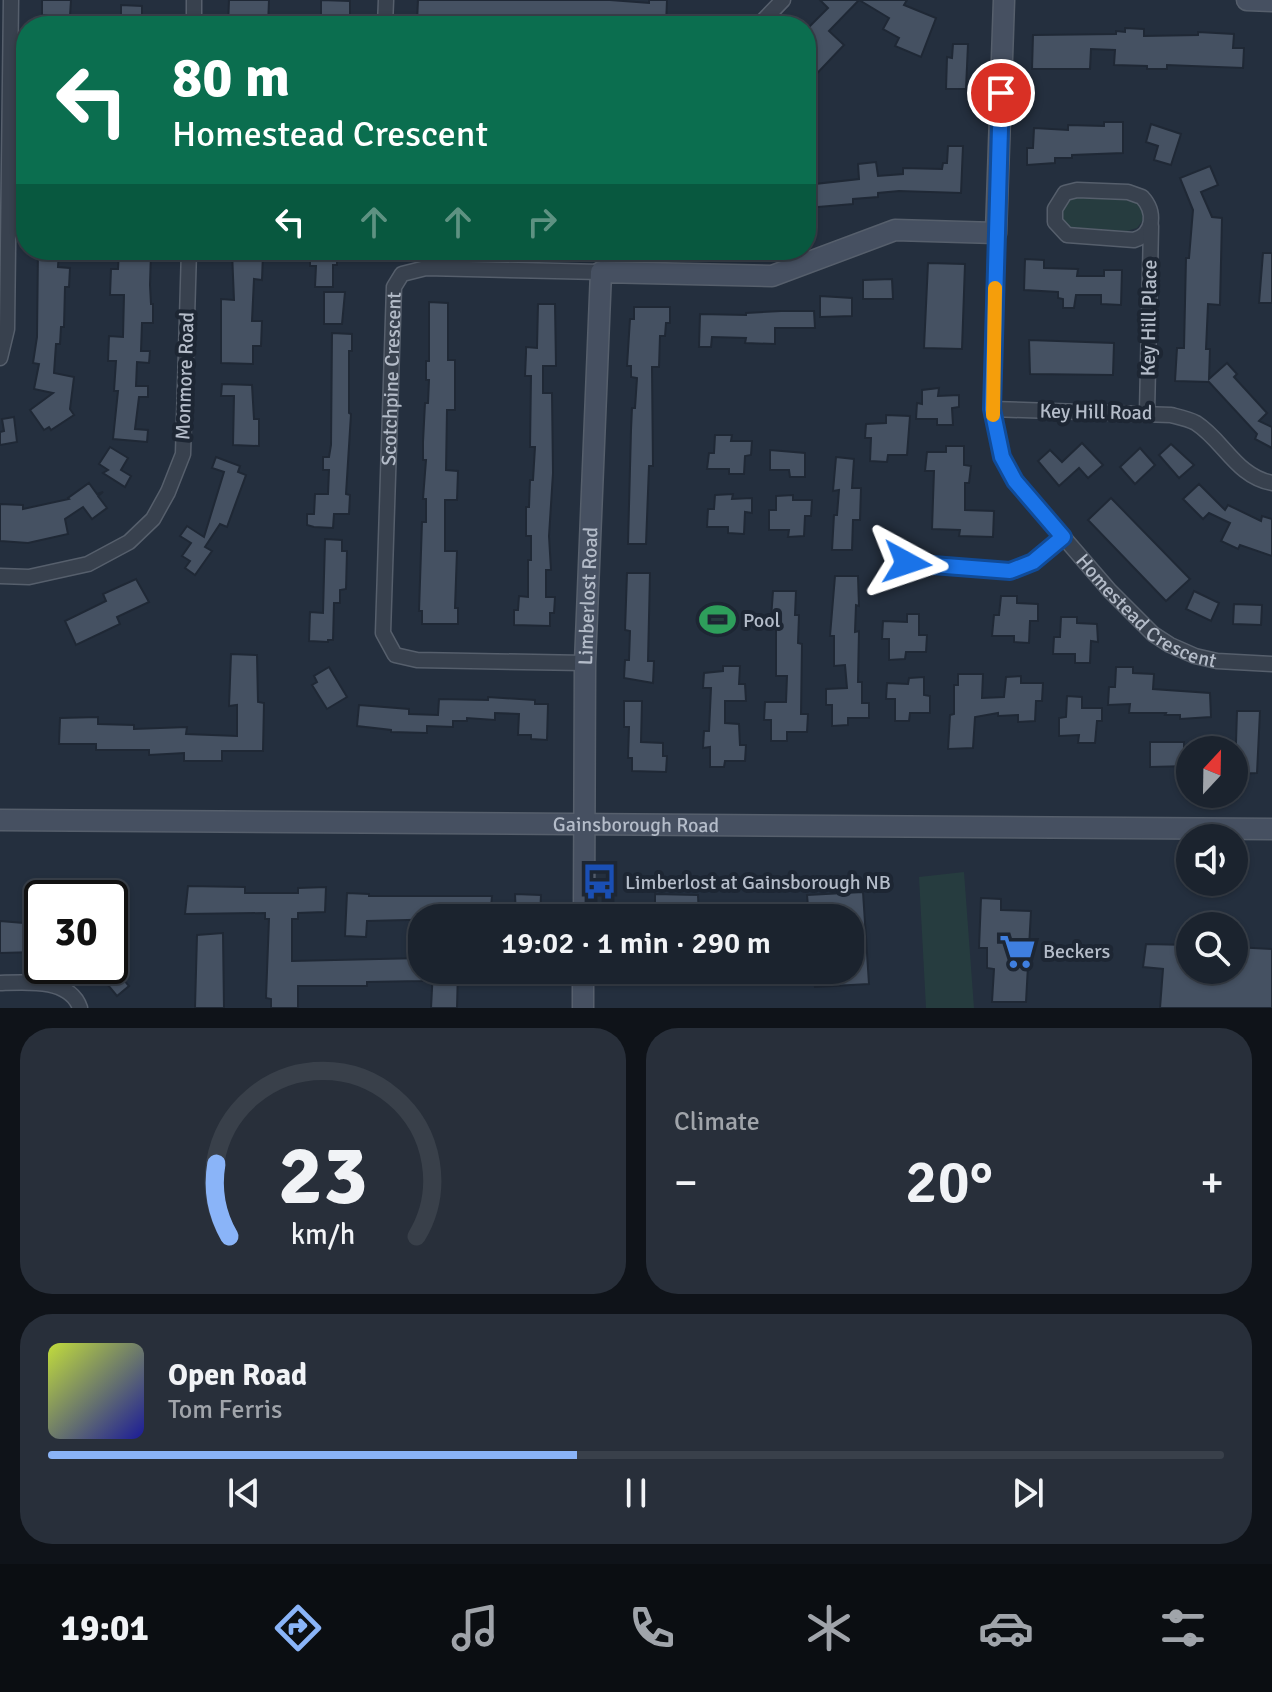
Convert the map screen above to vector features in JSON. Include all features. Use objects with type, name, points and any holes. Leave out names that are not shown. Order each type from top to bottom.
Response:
[{"type":"street","points":[[0,358],[7,329],[11,0]]},
{"type":"street","points":[[768,16],[783,0]]},
{"type":"street","name":"Homestead Crescent","points":[[1004,0],[992,409],[1002,457],[1015,481],[1153,634],[1195,656],[1217,661],[1272,664]]},
{"type":"street","points":[[1247,0],[1272,1]]},
{"type":"street","points":[[1070,191],[1128,192],[1146,201],[1152,215],[1151,222],[1145,235],[1134,240],[1075,237],[1061,232],[1054,216],[1060,197],[1070,191]]},
{"type":"street","name":"Key Hill Place","points":[[1147,413],[1151,222]]},
{"type":"street","name":"Scotchpine Crescent","points":[[816,260],[895,230],[996,233]]},
{"type":"street","name":"Monmore Road","points":[[0,576],[29,577],[88,564],[129,542],[153,519],[183,454],[189,260]]},
{"type":"street","name":"Scotchpine Crescent","points":[[585,663],[417,660],[395,655],[383,633],[394,287],[402,274],[426,268],[772,276],[815,260]]},
{"type":"street","name":"Limberlost Road","points":[[584,904],[585,663],[601,272]]},
{"type":"street","name":"Key Hill Road","points":[[992,409],[1162,413],[1198,424],[1243,470],[1272,483]]},
{"type":"street","points":[[907,563],[1010,571],[1033,562],[1063,537]]},
{"type":"street","name":"Gainsborough Road","points":[[0,820],[1272,829]]},
{"type":"street","points":[[0,983],[51,983],[77,1000],[80,1008]]},
{"type":"street","points":[[583,984],[583,1008]]},
{"type":"green space","points":[[1070,200],[1131,200],[1141,205],[1143,220],[1137,228],[1127,231],[1070,227],[1063,220],[1063,208]]},
{"type":"green space","name":"Pool","points":[[725,604],[724,635],[708,636],[710,605]]},
{"type":"green space","points":[[964,872],[974,1008],[926,1008],[919,877]]},
{"type":"building","points":[[42,0],[71,0],[70,16],[42,15]]},
{"type":"building","points":[[229,0],[269,0],[268,16],[228,16]]},
{"type":"building","points":[[321,0],[350,1],[350,16],[321,15]]},
{"type":"building","points":[[418,0],[610,0],[649,3],[649,0],[667,0],[666,16],[417,16]]},
{"type":"building","points":[[820,0],[859,0],[829,31],[844,45],[816,74],[816,20],[828,8]]},
{"type":"building","points":[[859,0],[907,0],[904,5],[936,18],[921,57],[895,46],[899,38],[883,29],[889,18]]},
{"type":"building","points":[[121,5],[142,6],[142,16],[121,16]]},
{"type":"building","points":[[1125,28],[1144,29],[1144,36],[1198,35],[1198,32],[1234,34],[1233,48],[1244,48],[1243,68],[1167,65],[1167,69],[1147,69],[1147,66],[1114,65],[1115,50],[1091,49],[1090,69],[1032,69],[1033,35],[1116,34],[1116,31],[1125,32]]},
{"type":"building","points":[[953,44],[968,44],[966,89],[946,89],[947,57],[952,58]]},
{"type":"building","points":[[1104,122],[1123,122],[1123,153],[1072,155],[1072,158],[1055,158],[1055,163],[1027,165],[1027,148],[1033,148],[1034,128],[1068,130],[1068,125],[1104,126]]},
{"type":"building","points":[[1151,124],[1181,134],[1171,165],[1154,160],[1158,146],[1146,142]]},
{"type":"building","points":[[948,146],[963,146],[961,193],[878,193],[878,197],[853,199],[853,204],[816,207],[816,184],[859,179],[858,164],[876,162],[878,176],[903,174],[903,168],[942,169],[943,163],[947,163]]},
{"type":"building","points":[[1210,166],[1218,185],[1201,192],[1212,217],[1222,218],[1220,305],[1208,304],[1206,349],[1210,349],[1209,379],[1227,363],[1237,374],[1234,377],[1267,413],[1259,421],[1272,427],[1272,448],[1255,439],[1257,434],[1209,382],[1175,381],[1177,348],[1184,348],[1186,258],[1189,258],[1193,210],[1180,178]]},
{"type":"building","points":[[1263,253],[1272,253],[1272,303],[1259,303]]},
{"type":"building","points":[[1025,259],[1044,260],[1044,268],[1078,269],[1077,276],[1104,276],[1104,270],[1122,270],[1121,305],[1101,304],[1101,295],[1076,295],[1074,308],[1063,308],[1063,299],[1058,298],[1058,292],[1024,290]]},
{"type":"building","points":[[38,260],[58,260],[58,267],[70,268],[69,287],[65,287],[64,327],[61,327],[60,344],[56,344],[54,373],[74,377],[70,409],[74,415],[51,430],[49,427],[44,430],[30,410],[53,393],[34,389],[39,364],[33,363],[37,337]]},
{"type":"building","points":[[118,260],[151,260],[153,323],[142,323],[141,351],[150,351],[149,363],[137,362],[136,386],[148,386],[148,397],[139,397],[135,429],[148,430],[147,442],[113,439],[118,391],[114,391],[116,361],[108,361],[109,336],[123,337],[124,295],[110,295],[111,269],[118,269]]},
{"type":"building","points":[[232,260],[263,260],[262,280],[254,279],[252,321],[262,321],[261,346],[253,346],[253,364],[221,363],[221,299],[234,300]]},
{"type":"building","points":[[310,260],[337,260],[337,265],[333,265],[333,287],[315,287],[316,266],[310,266]]},
{"type":"building","points":[[928,263],[965,264],[962,349],[924,348]]},
{"type":"building","points":[[892,279],[893,299],[863,299],[863,280]]},
{"type":"building","points":[[324,292],[345,292],[342,324],[324,324]]},
{"type":"building","points":[[820,296],[852,298],[852,316],[820,317]]},
{"type":"building","points":[[429,302],[448,303],[448,360],[455,360],[455,410],[447,410],[446,470],[458,471],[457,500],[445,500],[445,551],[457,551],[455,608],[458,608],[458,624],[422,624],[422,611],[419,611],[422,522],[426,522],[423,442],[429,380],[426,380],[426,361],[429,361]]},
{"type":"building","points":[[538,304],[555,304],[556,366],[543,366],[543,393],[552,393],[551,570],[546,570],[546,597],[555,597],[550,626],[514,625],[514,610],[518,610],[519,596],[528,597],[528,560],[531,560],[531,536],[526,536],[526,507],[529,507],[535,447],[530,447],[531,376],[525,376],[526,347],[537,348]]},
{"type":"building","points":[[634,307],[670,307],[670,323],[666,323],[665,336],[660,336],[659,367],[652,367],[653,466],[649,466],[646,544],[628,544],[632,408],[635,408],[637,378],[631,377],[631,366],[627,366],[630,319],[634,319]]},
{"type":"building","points":[[814,311],[815,328],[775,328],[775,344],[745,343],[746,338],[712,337],[711,347],[699,347],[700,314],[746,315]]},
{"type":"building","points":[[332,333],[352,334],[346,494],[350,495],[349,514],[334,514],[333,528],[307,525],[307,514],[314,514],[315,494],[328,494],[329,470],[323,470],[323,457],[329,457],[331,445]]},
{"type":"building","points":[[1029,340],[1114,343],[1113,375],[1030,374]]},
{"type":"building","points":[[222,384],[252,385],[254,419],[259,419],[259,446],[233,445],[234,396],[221,396]]},
{"type":"building","points":[[939,388],[938,396],[959,395],[959,407],[952,408],[953,425],[937,425],[937,419],[916,419],[917,403],[922,404],[922,390]]},
{"type":"building","points":[[886,415],[910,416],[907,455],[888,455],[887,462],[870,461],[871,438],[865,438],[866,424],[886,423]]},
{"type":"building","points":[[14,417],[17,442],[0,445],[0,432],[4,431],[2,419]]},
{"type":"building","points":[[715,435],[732,435],[731,441],[752,441],[751,455],[745,456],[744,474],[729,474],[729,469],[707,469],[709,453],[714,453]]},
{"type":"building","points":[[1082,443],[1103,465],[1088,478],[1079,468],[1059,486],[1038,461],[1050,450],[1062,462]]},
{"type":"building","points":[[1171,444],[1194,465],[1179,478],[1159,455]]},
{"type":"building","points":[[946,446],[964,446],[964,465],[971,466],[969,483],[965,483],[965,510],[994,511],[993,537],[959,536],[960,530],[932,529],[934,471],[925,471],[927,452],[946,452]]},
{"type":"building","points":[[110,447],[128,458],[121,470],[131,476],[125,487],[103,473],[108,470],[99,464]]},
{"type":"building","points":[[1140,448],[1155,465],[1135,484],[1120,467]]},
{"type":"building","points":[[770,450],[805,453],[805,477],[790,477],[789,470],[770,470]]},
{"type":"building","points":[[216,457],[240,466],[238,472],[246,475],[227,527],[220,524],[205,547],[212,551],[195,575],[185,568],[190,561],[182,556],[191,543],[180,536],[187,526],[204,537],[224,472],[212,468]]},
{"type":"building","points":[[836,457],[854,459],[852,488],[861,488],[860,520],[853,520],[852,550],[832,550],[839,490],[833,491]]},
{"type":"building","points":[[89,483],[97,494],[103,492],[98,496],[107,508],[92,519],[83,507],[65,519],[68,534],[28,543],[0,541],[0,504],[23,505],[23,509],[69,499]]},
{"type":"building","points":[[1199,484],[1225,510],[1228,505],[1261,521],[1262,516],[1272,519],[1272,556],[1240,545],[1238,549],[1221,541],[1230,523],[1209,513],[1203,519],[1183,499]]},
{"type":"building","points":[[733,494],[732,499],[752,498],[752,513],[745,512],[744,534],[728,533],[728,527],[707,527],[708,509],[714,509],[715,495]]},
{"type":"building","points":[[793,495],[793,500],[812,500],[811,516],[805,516],[804,536],[788,537],[789,530],[769,530],[769,510],[776,510],[776,496]]},
{"type":"building","points":[[1111,498],[1190,579],[1166,601],[1088,520]]},
{"type":"building","points":[[325,539],[342,540],[342,551],[347,551],[346,589],[340,590],[340,603],[334,603],[333,640],[309,641],[310,612],[323,613]]},
{"type":"building","points":[[627,573],[650,573],[648,661],[654,661],[653,683],[624,678],[625,660],[629,660],[630,631],[625,630]]},
{"type":"building","points":[[835,576],[858,576],[859,606],[856,605],[855,632],[859,631],[858,682],[862,682],[862,703],[869,703],[869,718],[848,718],[848,725],[832,726],[832,705],[826,705],[826,689],[847,688],[845,665],[834,666],[834,636],[830,636]]},
{"type":"building","points":[[136,579],[149,602],[117,617],[120,624],[76,645],[65,621],[106,601],[103,594]]},
{"type":"building","points":[[773,591],[796,591],[798,643],[802,644],[801,714],[808,714],[807,732],[787,732],[787,741],[771,741],[771,720],[764,720],[765,702],[786,702],[787,676],[776,676],[776,619],[771,619]]},
{"type":"building","points":[[1194,591],[1219,603],[1211,621],[1186,609]]},
{"type":"building","points":[[1001,596],[1017,596],[1017,603],[1038,604],[1038,621],[1030,621],[1029,643],[1014,642],[1014,636],[992,636],[994,615],[999,615]]},
{"type":"building","points":[[1234,604],[1262,605],[1261,625],[1233,624]]},
{"type":"building","points":[[907,614],[919,614],[919,635],[927,635],[926,652],[906,652],[905,659],[889,660],[889,639],[882,639],[883,621],[907,622]]},
{"type":"building","points":[[1061,617],[1077,617],[1077,623],[1097,624],[1098,642],[1091,641],[1090,663],[1075,663],[1075,654],[1053,654],[1054,637],[1060,637]]},
{"type":"building","points":[[231,654],[257,655],[258,702],[264,703],[263,751],[222,751],[222,761],[184,761],[184,753],[149,755],[149,750],[96,750],[96,744],[59,744],[60,718],[98,717],[98,724],[134,725],[134,729],[187,727],[186,734],[237,736],[237,705],[229,706]]},
{"type":"building","points":[[723,666],[740,666],[739,684],[745,684],[746,701],[725,701],[725,723],[739,724],[740,745],[746,745],[745,761],[725,761],[724,767],[710,767],[710,747],[703,748],[704,731],[709,731],[711,688],[703,688],[704,673],[723,671]]},
{"type":"building","points":[[329,667],[347,697],[327,709],[312,685],[317,682],[314,676]]},
{"type":"building","points":[[1116,667],[1133,667],[1133,673],[1154,674],[1153,689],[1210,693],[1211,717],[1180,719],[1180,715],[1166,713],[1129,713],[1130,704],[1108,705],[1109,687],[1115,687]]},
{"type":"building","points":[[958,674],[983,674],[982,698],[1004,697],[1006,677],[1021,676],[1021,683],[1043,683],[1042,701],[1036,701],[1035,721],[1018,722],[1018,715],[998,716],[998,713],[975,717],[973,748],[948,749],[950,715],[954,714],[954,685],[958,685]]},
{"type":"building","points":[[924,677],[924,695],[930,696],[930,713],[910,713],[909,721],[895,721],[895,699],[886,699],[887,683],[908,684],[909,678]]},
{"type":"building","points":[[1067,696],[1082,697],[1082,708],[1102,708],[1102,721],[1097,721],[1095,743],[1078,743],[1079,735],[1059,736],[1059,718],[1066,717]]},
{"type":"building","points":[[488,697],[535,700],[535,704],[548,704],[547,740],[518,735],[519,714],[495,713],[495,720],[467,718],[467,721],[453,721],[453,727],[427,726],[427,733],[391,732],[357,726],[359,705],[409,709],[409,714],[438,715],[439,699],[488,700]]},
{"type":"building","points":[[624,701],[642,701],[641,742],[663,743],[663,756],[667,756],[666,772],[632,771],[632,758],[628,758],[629,727],[624,727]]},
{"type":"building","points":[[1237,711],[1260,711],[1257,773],[1248,773],[1248,736],[1236,736]]},
{"type":"building","points":[[1150,742],[1176,742],[1176,766],[1150,767]]},
{"type":"building","points":[[188,886],[245,887],[245,893],[298,893],[298,888],[326,887],[325,912],[298,913],[298,919],[292,919],[292,961],[408,958],[408,981],[367,982],[367,986],[298,986],[298,1008],[271,1008],[271,999],[266,998],[269,919],[265,919],[265,913],[185,914]]},
{"type":"building","points":[[863,892],[864,904],[808,904],[807,895]]},
{"type":"building","points":[[347,893],[369,896],[492,896],[491,904],[408,904],[408,920],[367,921],[366,937],[345,936]]},
{"type":"building","points":[[515,894],[541,895],[541,904],[515,904]]},
{"type":"building","points":[[655,894],[698,895],[698,904],[655,904]]},
{"type":"building","points":[[981,898],[1001,899],[1001,910],[1031,911],[1026,1002],[992,1002],[994,969],[987,968],[987,948],[979,948]]},
{"type":"building","points":[[864,907],[869,984],[815,987],[815,984],[864,984]]},
{"type":"building","points":[[0,921],[24,923],[24,952],[0,953]]},
{"type":"building","points":[[223,933],[224,1008],[195,1008],[197,935]]},
{"type":"building","points":[[1146,944],[1176,945],[1176,984],[1248,984],[1248,948],[1272,949],[1272,1008],[1160,1008],[1163,969],[1143,967]]},
{"type":"building","points":[[107,984],[127,984],[129,986],[117,996]]},
{"type":"building","points":[[432,984],[458,984],[457,1008],[431,1008]]},
{"type":"slow traffic","points":[[993,415],[995,288]]},
{"type":"place","name":"Pool","points":[[717,620]]},
{"type":"place","name":"Limberlost at Gainsborough NB","points":[[599,882]]},
{"type":"place","name":"Beckers","points":[[1017,951]]},
{"type":"route","points":[[907,563],[1010,571],[1033,562],[1063,537],[1015,481],[997,442],[992,409],[1001,93]]}]
